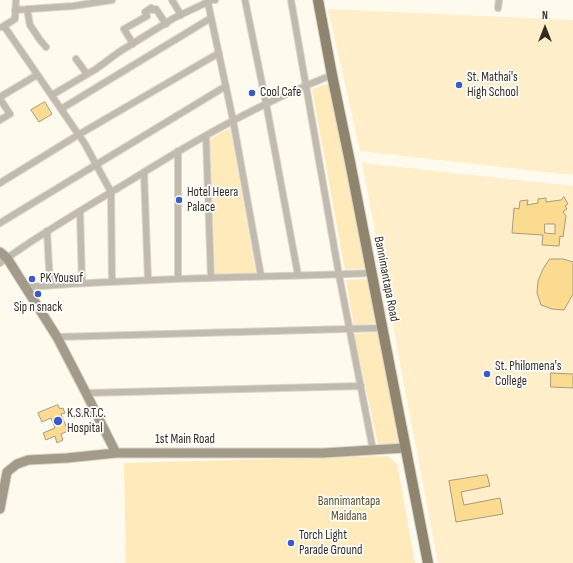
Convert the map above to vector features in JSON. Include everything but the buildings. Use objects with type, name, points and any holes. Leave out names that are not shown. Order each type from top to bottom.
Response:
[{"type":"main road","name":"Bannimantapa Road","points":[[318,0],[428,563]]},
{"type":"street","points":[[112,0],[73,6],[27,10],[16,5],[15,19],[2,27],[52,95],[78,134],[111,192],[112,282]]},
{"type":"street","points":[[172,0],[181,15]]},
{"type":"street","points":[[52,95],[87,74],[119,52],[181,15],[215,0]]},
{"type":"street","points":[[245,0],[298,275]]},
{"type":"street","points":[[291,0],[339,275],[373,450]]},
{"type":"street","points":[[498,8],[499,0]]},
{"type":"street","points":[[208,3],[233,120],[261,276]]},
{"type":"street","points":[[133,44],[124,28],[147,16],[144,12],[151,8],[152,10],[156,8],[166,24]]},
{"type":"street","points":[[27,10],[30,25],[46,47]]},
{"type":"street","points":[[61,109],[211,18]]},
{"type":"street","points":[[0,183],[78,134],[219,53]]},
{"type":"street","points":[[76,59],[87,74]]},
{"type":"street","points":[[0,120],[10,114],[0,98],[37,74]]},
{"type":"street","points":[[116,453],[57,337],[25,287],[2,258],[178,151],[233,120],[266,103],[332,75]]},
{"type":"street","points":[[0,223],[226,86]]},
{"type":"street","points":[[206,136],[211,278]]},
{"type":"street","points":[[178,151],[178,279]]},
{"type":"street","points":[[144,172],[148,280]]},
{"type":"street","points":[[80,211],[82,283]]},
{"type":"street","points":[[47,231],[50,285]]},
{"type":"street","points":[[25,287],[148,280],[372,273]]},
{"type":"street","points":[[57,337],[382,328]]},
{"type":"street","points":[[86,393],[361,386]]},
{"type":"street","name":"1st Main Road","points":[[0,509],[7,472],[17,464],[28,460],[116,453],[315,453],[405,448]]},
{"type":"shaded area","name":"St. Mathai's High School","points":[[328,9],[573,20],[573,175],[360,151]]},
{"type":"shaded area","name":"St. Philomena's College","points":[[362,163],[573,186],[573,563],[438,563]]},
{"type":"green space","points":[[331,83],[367,268],[345,270],[312,89]]},
{"type":"green space","points":[[230,128],[256,273],[215,274],[210,139]]},
{"type":"green space","points":[[369,279],[378,323],[354,325],[346,280]]},
{"type":"green space","points":[[378,332],[400,444],[378,445],[354,334]]},
{"type":"green space","name":"Bannimantapa Maidana","points":[[388,456],[397,464],[415,563],[126,563],[124,463]]},
{"type":"place","name":"St. Mathai's High School","points":[[459,85]]},
{"type":"place","name":"Cool Cafe","points":[[252,93]]},
{"type":"place","name":"Hotel Heera Palace","points":[[179,200]]},
{"type":"place","name":"PK Yousuf","points":[[32,279]]},
{"type":"place","name":"Sip n snack","points":[[38,294]]},
{"type":"place","name":"St. Philomena's College","points":[[487,374]]},
{"type":"place","name":"K.S.R.T.C. Hospital","points":[[58,421]]},
{"type":"place","name":"Torch Light Parade Ground","points":[[291,543]]}]
